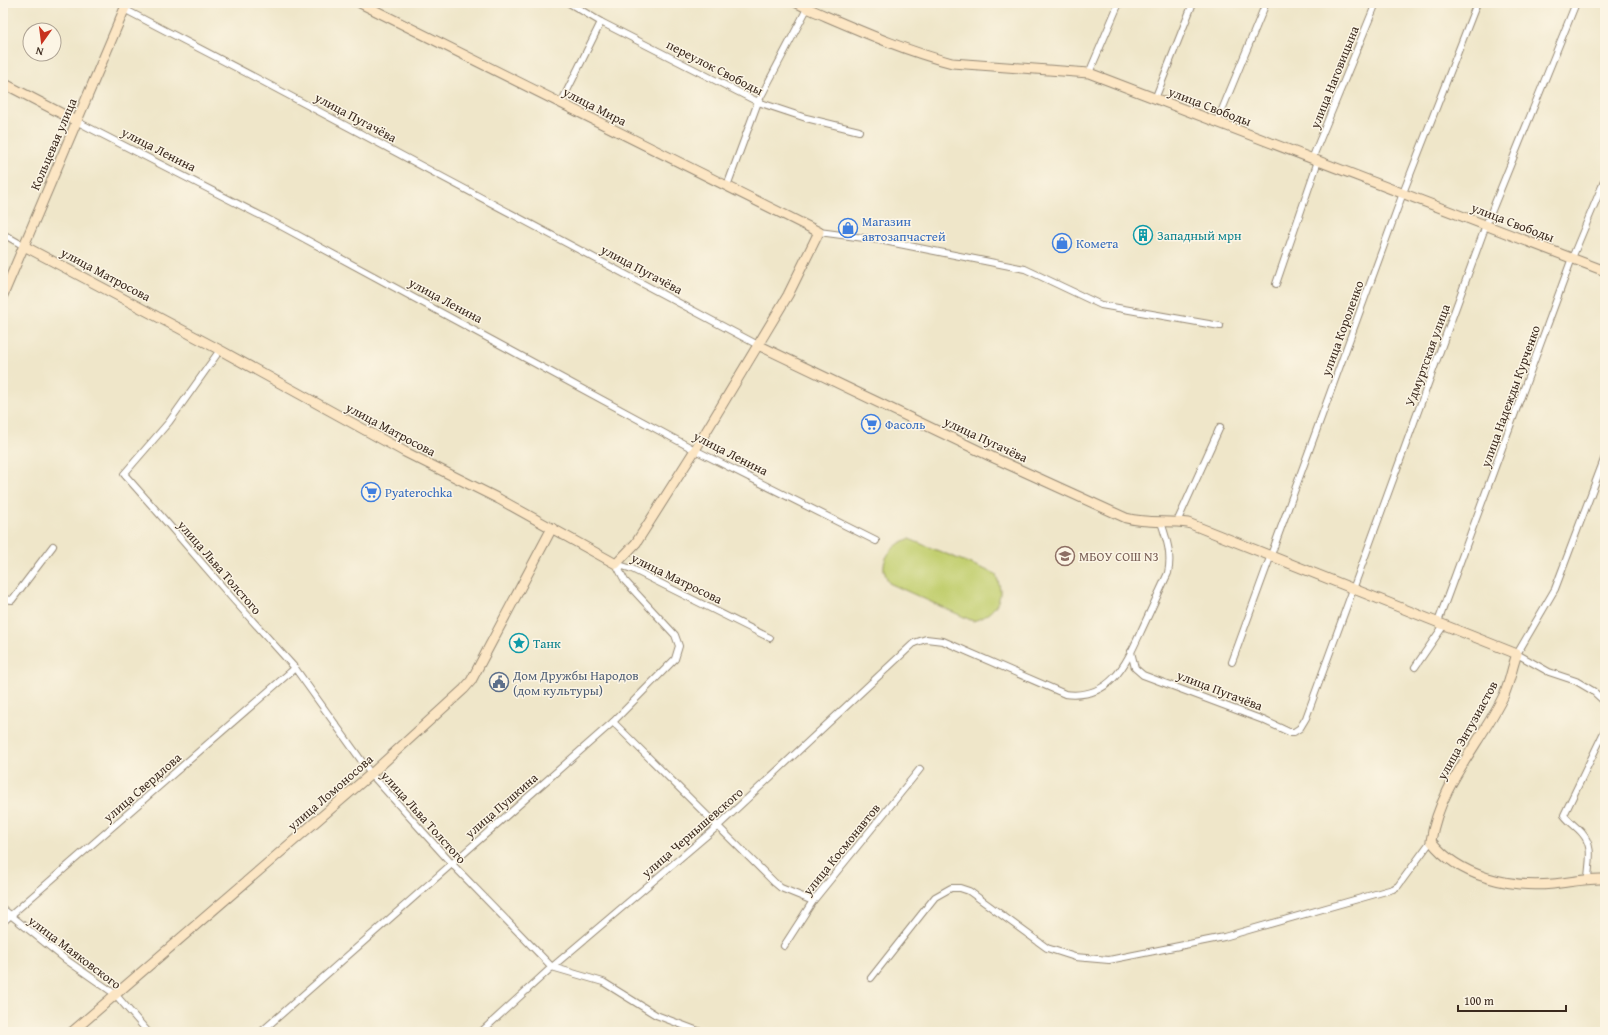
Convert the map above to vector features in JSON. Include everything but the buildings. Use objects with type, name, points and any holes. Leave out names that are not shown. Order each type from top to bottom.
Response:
[{"type":"street","name":"улица Мира","points":[[360,3],[818,232]]},
{"type":"street","name":"переулок Свободы","points":[[569,3],[601,22],[758,102],[806,118],[859,131]]},
{"type":"street","name":"улица Свободы","points":[[797,3],[809,6],[876,37],[936,59],[952,62],[1068,70],[1089,73],[1605,271]]},
{"type":"street","points":[[1089,73],[1118,3]]},
{"type":"street","points":[[1155,98],[1193,3]]},
{"type":"street","points":[[1217,122],[1266,3]]},
{"type":"street","name":"улица Наговицына","points":[[1276,284],[1315,160],[1376,3]]},
{"type":"street","name":"улица Короленко","points":[[1232,662],[1403,193],[1477,3]]},
{"type":"street","name":"Удмуртская улица","points":[[1306,718],[1486,226],[1576,3]]},
{"type":"street","name":"Кольцевая улица","points":[[3,295],[125,6]]},
{"type":"street","name":"улица Пугачёва","points":[[125,6],[260,80],[758,345],[992,457],[1126,518],[1138,521],[1188,523],[1517,654]]},
{"type":"street","points":[[727,186],[758,102],[809,6]]},
{"type":"street","points":[[561,103],[601,22]]},
{"type":"street","name":"улица Ленина","points":[[3,83],[281,226],[696,450],[876,541]]},
{"type":"street","name":"улица Надежды Курченко","points":[[1415,667],[1441,624],[1572,258],[1605,179]]},
{"type":"street","points":[[616,564],[636,543],[696,450],[788,295],[818,232],[879,240],[1025,269],[1101,305],[1220,326]]},
{"type":"street","name":"улица Матросова","points":[[3,234],[220,350],[405,452],[499,499],[616,564],[632,569],[770,638]]},
{"type":"street","name":"улица Льва Толстого","points":[[220,350],[169,422],[124,474],[295,668],[371,774],[451,864],[552,967],[603,982],[656,1015],[701,1032]]},
{"type":"street","points":[[1177,522],[1220,427]]},
{"type":"street","name":"улица Энтузиастов","points":[[1431,841],[1434,824],[1447,793],[1504,694],[1517,654],[1555,589],[1605,457]]},
{"type":"street","points":[[1131,652],[1168,573],[1170,562],[1168,544],[1161,522]]},
{"type":"street","name":"улица Ломоносова","points":[[72,1032],[371,774],[464,689],[471,681],[552,528]]},
{"type":"street","points":[[3,599],[12,600],[53,546]]},
{"type":"street","name":"улица Пушкина","points":[[261,1032],[613,722],[671,665],[678,653],[678,640],[626,581],[616,564]]},
{"type":"street","name":"улица Чернышевского","points":[[481,1032],[552,967],[718,826],[914,643],[926,639],[943,641],[1065,694],[1074,695],[1091,693],[1108,684],[1124,667],[1131,652]]},
{"type":"street","name":"улица Пугачёва","points":[[1131,652],[1135,668],[1143,675],[1263,720],[1289,732],[1294,732],[1300,728],[1306,718]]},
{"type":"street","points":[[1517,654],[1550,672],[1576,681],[1593,691],[1605,702]]},
{"type":"street","name":"улица Свердлова","points":[[3,922],[295,668]]},
{"type":"street","points":[[613,722],[775,883],[781,888],[813,901]]},
{"type":"street","points":[[1588,878],[1590,844],[1582,832],[1570,823],[1564,815],[1605,730]]},
{"type":"street","name":"улица Космонавтов","points":[[784,946],[813,901],[920,769]]},
{"type":"street","points":[[871,978],[935,897],[951,888],[960,888],[969,891],[1047,948],[1075,956],[1109,960],[1224,937],[1393,889],[1398,886],[1431,841],[1446,857],[1462,868],[1483,877],[1504,882],[1528,885],[1554,884],[1588,878],[1605,879]]},
{"type":"street","name":"улица Маяковского","points":[[3,910],[65,959],[115,994],[148,1032]]},
{"type":"street","points":[[678,1032],[683,1026]]},
{"type":"green space","points":[[909,539],[996,574],[1000,586],[1000,596],[996,606],[988,614],[973,621],[889,583],[884,570],[885,560],[895,546]]},
{"type":"place","name":"Магазин автозапчастей","points":[[848,228]]},
{"type":"place","name":"Западный мрн","points":[[1143,235]]},
{"type":"place","name":"Комета","points":[[1062,243]]},
{"type":"place","name":"Фасоль","points":[[871,424]]},
{"type":"place","name":"Pyaterochka","points":[[371,492]]},
{"type":"place","name":"МБОУ СОШ N3","points":[[1065,556]]},
{"type":"place","name":"Танк","points":[[519,643]]},
{"type":"place","name":"Дом Дружбы Народов (дом культуры)","points":[[499,682]]}]
